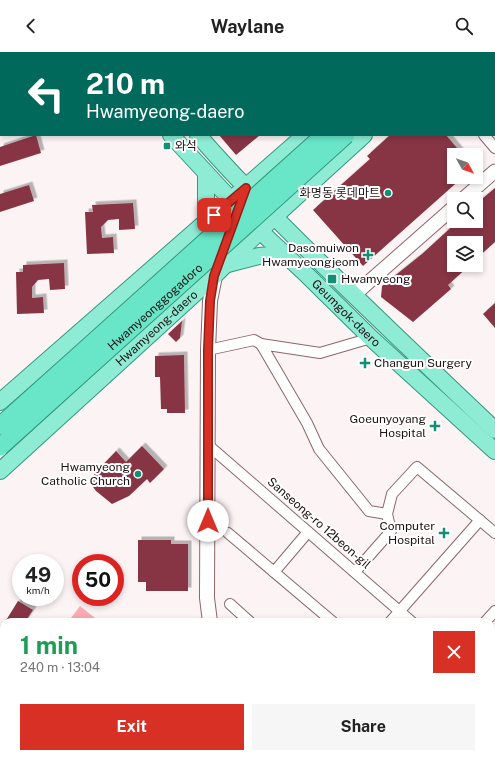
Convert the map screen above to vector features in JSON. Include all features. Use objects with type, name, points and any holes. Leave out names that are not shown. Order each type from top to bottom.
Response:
[{"type":"highway","name":"Hwamyeonggogadoro","points":[[0,426],[323,136]]},
{"type":"highway","name":"Hwamyeonggogadoro","points":[[0,447],[345,136]]},
{"type":"main road","name":"Geumgok-daero","points":[[172,136],[234,205],[260,231],[371,338],[495,451]]},
{"type":"main road","name":"Geumgok-daero","points":[[199,136],[274,217],[394,336],[495,430]]},
{"type":"main road","points":[[210,618],[208,598],[208,350],[210,301],[214,276],[234,205],[246,188],[304,136]]},
{"type":"main road","name":"Hwamyeong-daero","points":[[3,467],[214,276],[274,217],[363,136]]},
{"type":"main road","points":[[206,173],[206,222]]},
{"type":"main road","points":[[0,402],[206,222],[234,205]]},
{"type":"main road","points":[[226,264],[259,256],[284,254]]},
{"type":"street","points":[[485,136],[495,148]]},
{"type":"street","points":[[471,192],[495,171]]},
{"type":"street","points":[[354,295],[447,213]]},
{"type":"street","points":[[208,350],[254,340],[261,344],[320,353],[371,338]]},
{"type":"street","points":[[261,344],[307,423],[319,449],[368,511],[387,514]]},
{"type":"street","name":"Sanseong-ro 12beon-gil","points":[[208,445],[408,618]]},
{"type":"street","points":[[355,572],[391,531],[387,514],[392,494],[417,467],[495,533]]},
{"type":"street","points":[[394,618],[480,520]]},
{"type":"street","points":[[274,572],[308,532]]},
{"type":"street","points":[[228,533],[328,618]]},
{"type":"street","points":[[230,604],[246,618]]},
{"type":"shaded area","points":[[80,606],[95,618],[71,618]]},
{"type":"building","points":[[36,136],[41,153],[0,166],[0,147]]},
{"type":"building","points":[[220,136],[259,136],[236,155]]},
{"type":"building","name":"화명동 롯데마트","points":[[389,136],[447,136],[457,148],[447,148],[447,184],[455,184],[363,266],[313,210],[370,159],[367,156]]},
{"type":"building","points":[[29,185],[34,201],[0,212],[0,194]]},
{"type":"building","points":[[495,188],[495,242],[483,253],[483,236],[447,236],[447,272],[462,272],[448,285],[451,289],[413,322],[381,297],[382,286],[422,254],[450,228],[483,228],[483,198]]},
{"type":"building","points":[[133,203],[135,229],[119,230],[119,219],[108,220],[101,227],[102,238],[113,237],[114,253],[87,254],[85,212],[93,212],[92,205]]},
{"type":"building","points":[[64,263],[65,289],[50,290],[49,279],[38,280],[32,287],[32,298],[43,297],[44,313],[17,314],[16,272],[23,272],[23,265]]},
{"type":"building","points":[[495,303],[495,328],[483,314]]},
{"type":"building","points":[[182,321],[180,338],[176,342],[168,334]]},
{"type":"building","points":[[184,355],[185,413],[167,413],[167,409],[161,409],[160,377],[155,377],[155,356]]},
{"type":"building","name":"Hwamyeong Catholic Church","points":[[142,446],[164,469],[150,483],[147,479],[129,496],[112,504],[93,487],[92,480],[95,473],[116,451],[126,462]]},
{"type":"building","points":[[138,540],[171,540],[171,544],[188,544],[188,591],[146,591],[146,582],[138,582]]},
{"type":"building","points":[[15,606],[26,606],[33,610],[28,618],[7,618]]},
{"type":"place","name":"와석","points":[[167,146]]},
{"type":"place","name":"화명동 롯데마트","points":[[388,193]]},
{"type":"place","name":"Dasomuiwon Hwamyeongjeom","points":[[368,255]]},
{"type":"place","name":"Hwamyeong","points":[[332,279]]},
{"type":"place","name":"Changun Surgery","points":[[365,363]]},
{"type":"place","name":"Goeunyoyang Hospital","points":[[435,426]]},
{"type":"place","name":"Hwamyeong Catholic Church","points":[[138,474]]},
{"type":"place","name":"Computer Hospital","points":[[444,533]]},
{"type":"route","points":[[208,521],[208,350],[210,301],[214,276],[246,188],[214,215]]}]
